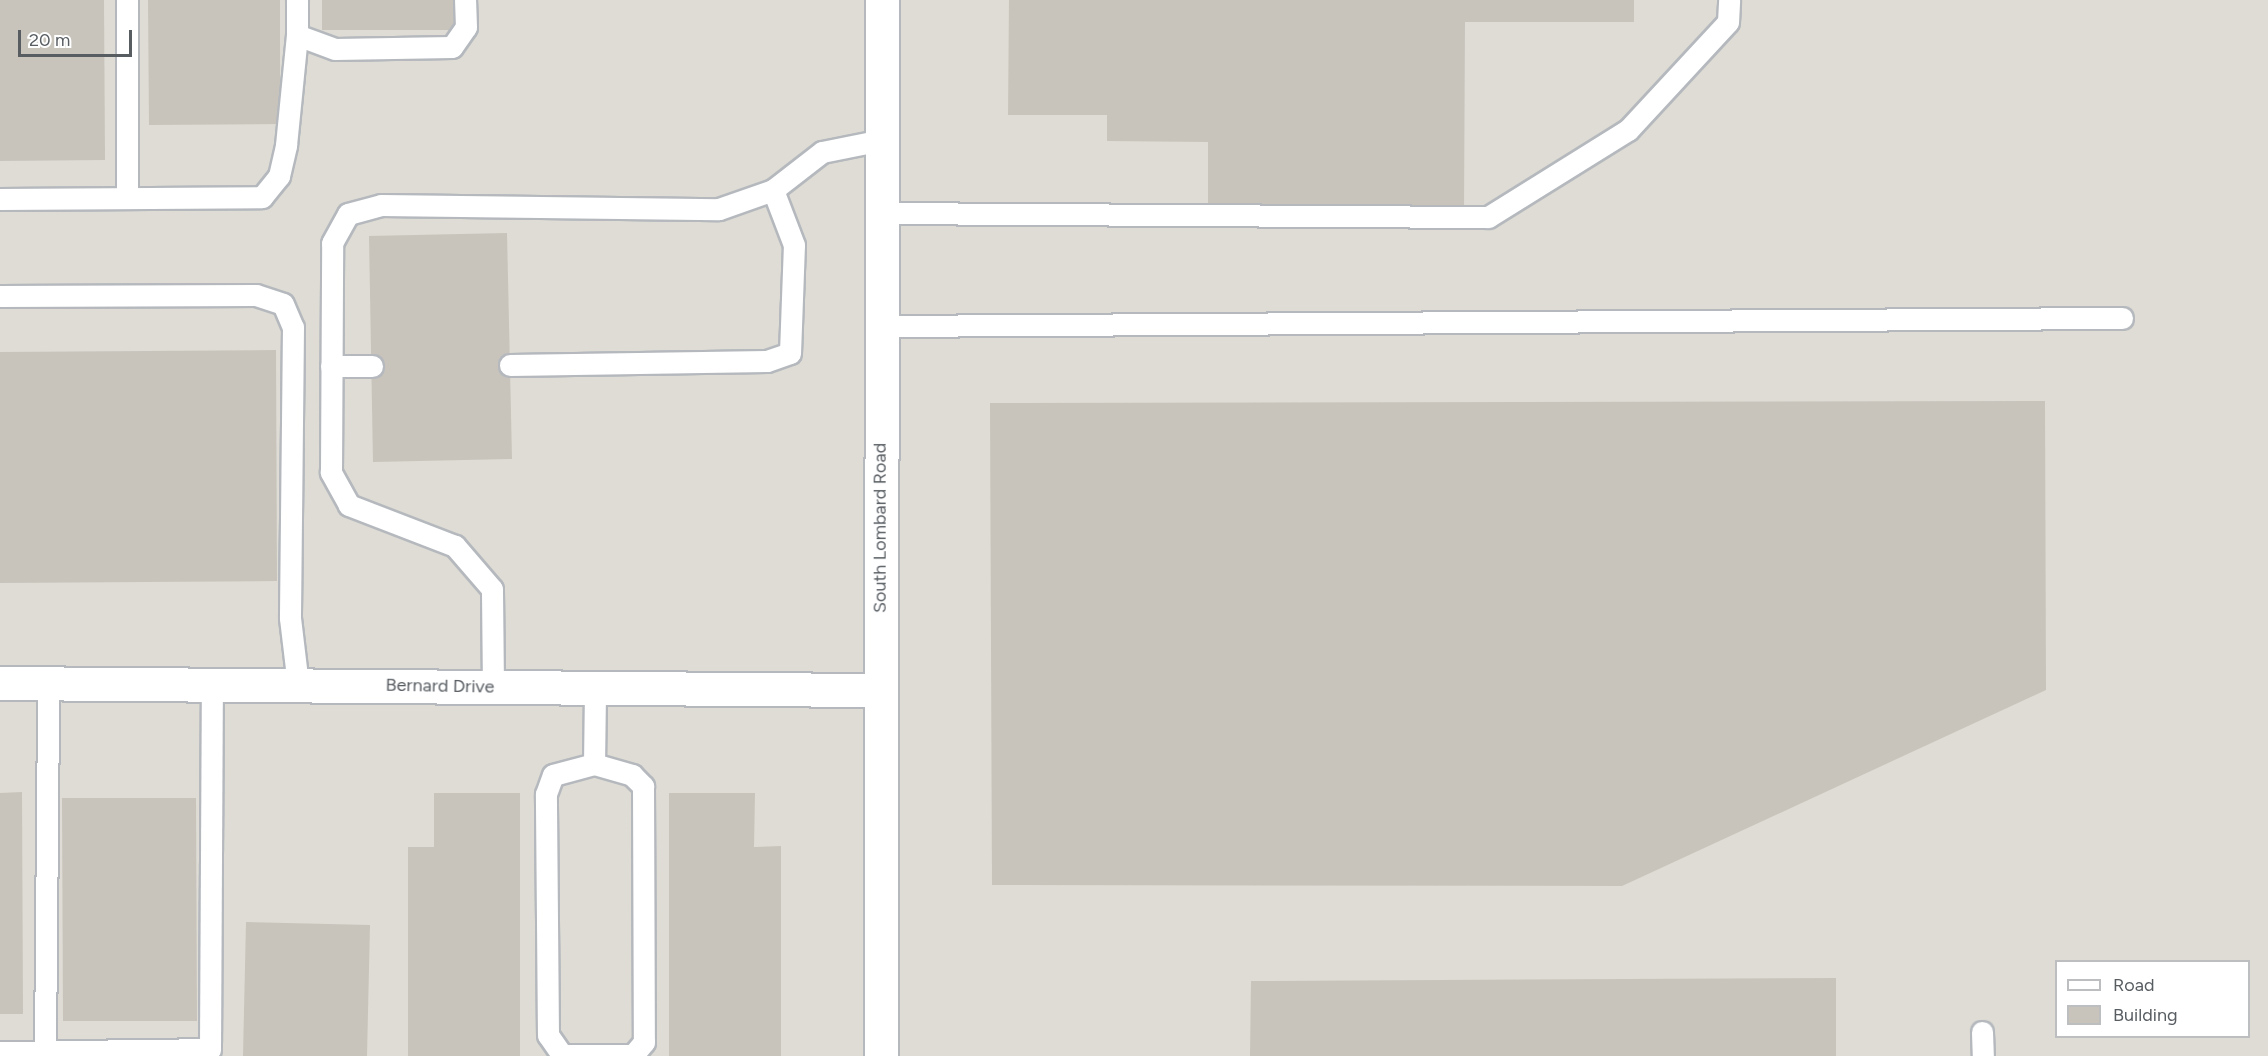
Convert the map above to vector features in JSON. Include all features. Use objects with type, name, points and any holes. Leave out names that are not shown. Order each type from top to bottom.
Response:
[{"type":"street","name":"South Lombard Road","points":[[881,1056],[882,0]]},
{"type":"street","name":"Bernard Drive","points":[[0,683],[880,690]]},
{"type":"lane","points":[[127,0],[127,198]]},
{"type":"lane","points":[[0,199],[262,197],[279,176],[286,145],[297,35],[297,0]]},
{"type":"lane","points":[[297,35],[335,50],[452,46],[466,27],[465,0]]},
{"type":"lane","points":[[881,213],[1488,217],[1628,130],[1728,22],[1729,0]]},
{"type":"lane","points":[[493,687],[492,589],[455,546],[349,505],[331,472],[332,243],[348,214],[381,205],[719,209],[773,190],[822,152],[882,140]]},
{"type":"lane","points":[[510,365],[767,361],[790,353],[794,245],[773,190]]},
{"type":"lane","points":[[0,296],[255,295],[283,304],[293,327],[290,618],[298,685]]},
{"type":"lane","points":[[881,326],[2122,318]]},
{"type":"lane","points":[[331,366],[372,366]]},
{"type":"lane","points":[[45,1051],[48,684]]},
{"type":"lane","points":[[0,1052],[210,1049],[212,685]]},
{"type":"lane","points":[[594,764],[595,688]]},
{"type":"lane","points":[[594,764],[632,775],[644,786],[644,1042],[633,1054],[562,1055],[548,1035],[546,794],[553,775],[594,764]]},
{"type":"lane","points":[[1982,1032],[1983,1056]]},
{"type":"shaded area","points":[[0,0],[2268,0],[2268,1056],[0,1056]]},
{"type":"building","points":[[0,0],[104,0],[105,160],[0,161]]},
{"type":"building","points":[[148,0],[280,0],[280,124],[149,125]]},
{"type":"building","points":[[322,0],[455,0],[455,30],[322,30]]},
{"type":"building","points":[[1009,0],[1634,0],[1634,22],[1465,22],[1464,210],[1208,209],[1208,142],[1107,141],[1107,115],[1008,115]]},
{"type":"building","points":[[507,233],[512,459],[373,462],[369,236]]},
{"type":"building","points":[[276,350],[277,581],[0,583],[0,352]]},
{"type":"building","points":[[2045,401],[2046,690],[1622,886],[992,885],[990,403]]},
{"type":"building","points":[[22,792],[23,1014],[0,1014],[0,793]]},
{"type":"building","points":[[434,793],[520,793],[520,1056],[408,1056],[408,847],[434,847]]},
{"type":"building","points":[[669,793],[755,793],[754,847],[781,846],[781,1056],[669,1056]]},
{"type":"building","points":[[62,798],[196,798],[197,1021],[63,1021]]},
{"type":"building","points":[[246,922],[370,925],[367,1056],[243,1056]]},
{"type":"building","points":[[1836,978],[1836,1056],[1250,1056],[1251,981]]}]
